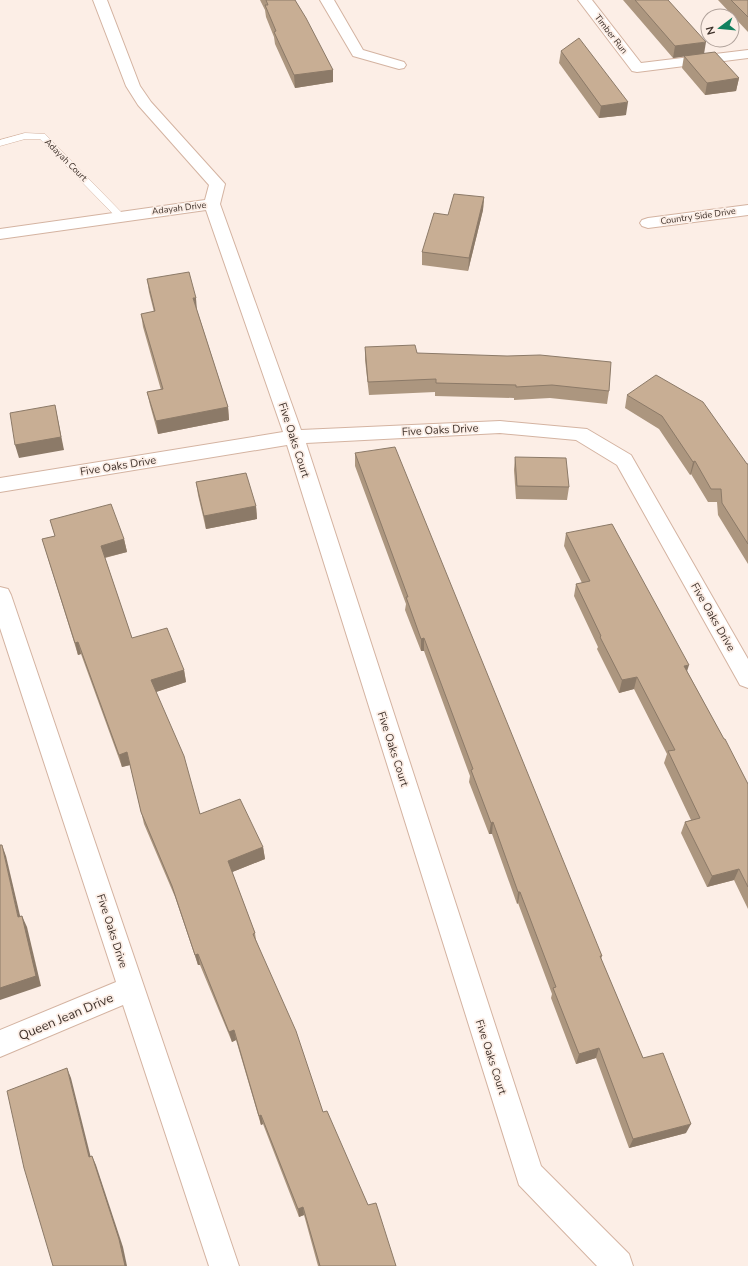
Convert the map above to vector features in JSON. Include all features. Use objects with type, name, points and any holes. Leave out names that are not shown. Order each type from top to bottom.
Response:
[{"type":"street","name":"Adayah Drive","points":[[0,234],[212,204],[217,184],[145,105],[133,86],[100,0]]},
{"type":"street","points":[[327,0],[358,53],[399,66]]},
{"type":"street","name":"Timber Run","points":[[585,0],[638,68],[748,54]]},
{"type":"street","name":"Five Oaks Court","points":[[212,204],[294,437],[529,1175],[618,1265]]},
{"type":"street","name":"Country Side Drive","points":[[648,223],[748,210]]},
{"type":"street","name":"Five Oaks Drive","points":[[0,485],[294,437],[500,427],[580,434],[624,460],[748,679]]},
{"type":"street","name":"Five Oaks Drive","points":[[0,595],[224,1266]]},
{"type":"street","name":"Queen Jean Drive","points":[[0,1044],[131,989]]},
{"type":"lane","name":"Adayah Court","points":[[0,144],[25,136],[42,136],[120,216]]},
{"type":"building","points":[[266,0],[295,0],[333,70],[294,75],[274,32],[276,31],[265,5],[268,5]]},
{"type":"building","points":[[635,0],[668,0],[700,35],[700,43],[675,46]]},
{"type":"building","points":[[731,0],[748,0],[748,17],[740,8]]},
{"type":"building","points":[[579,38],[628,102],[601,106],[561,51]]},
{"type":"building","points":[[715,52],[739,78],[707,83],[684,56]]},
{"type":"building","points":[[454,194],[484,197],[469,258],[422,252],[434,213],[448,215]]},
{"type":"building","points":[[189,272],[196,298],[193,298],[228,407],[156,421],[147,392],[163,389],[141,314],[155,311],[147,279]]},
{"type":"building","points":[[415,345],[417,353],[507,356],[540,355],[611,362],[609,391],[552,385],[516,387],[516,385],[436,383],[436,379],[368,382],[365,347]]},
{"type":"building","points":[[656,375],[703,402],[748,464],[748,544],[722,503],[721,489],[711,489],[695,461],[693,462],[662,416],[627,395]]},
{"type":"building","points":[[55,405],[61,437],[15,445],[10,413]]},
{"type":"building","points":[[395,447],[602,956],[600,956],[643,1058],[663,1053],[691,1124],[633,1139],[599,1048],[579,1054],[553,988],[556,987],[520,892],[518,892],[493,822],[491,823],[471,770],[473,769],[424,638],[421,639],[406,597],[408,597],[355,453]]},
{"type":"building","points":[[515,457],[566,458],[569,487],[517,486]]},
{"type":"building","points":[[246,473],[256,506],[204,516],[196,482]]},
{"type":"building","points":[[111,504],[124,539],[101,546],[132,638],[167,628],[184,670],[151,680],[184,756],[200,814],[240,799],[263,847],[228,861],[255,933],[253,934],[296,1031],[323,1112],[327,1111],[368,1205],[376,1203],[396,1266],[320,1266],[303,1207],[298,1209],[261,1115],[259,1116],[234,1030],[229,1032],[198,954],[195,955],[172,886],[141,812],[127,752],[119,755],[78,642],[75,643],[42,539],[55,536],[50,520]]},
{"type":"building","points":[[612,524],[689,665],[684,666],[725,739],[748,784],[748,887],[739,869],[712,876],[685,822],[700,818],[668,751],[675,750],[637,677],[622,680],[600,637],[601,636],[576,584],[590,581],[566,533]]},
{"type":"building","points":[[0,845],[2,845],[18,917],[22,916],[36,976],[0,988]]},
{"type":"building","points":[[67,1068],[89,1157],[92,1156],[119,1239],[125,1266],[53,1266],[24,1168],[7,1091]]}]
